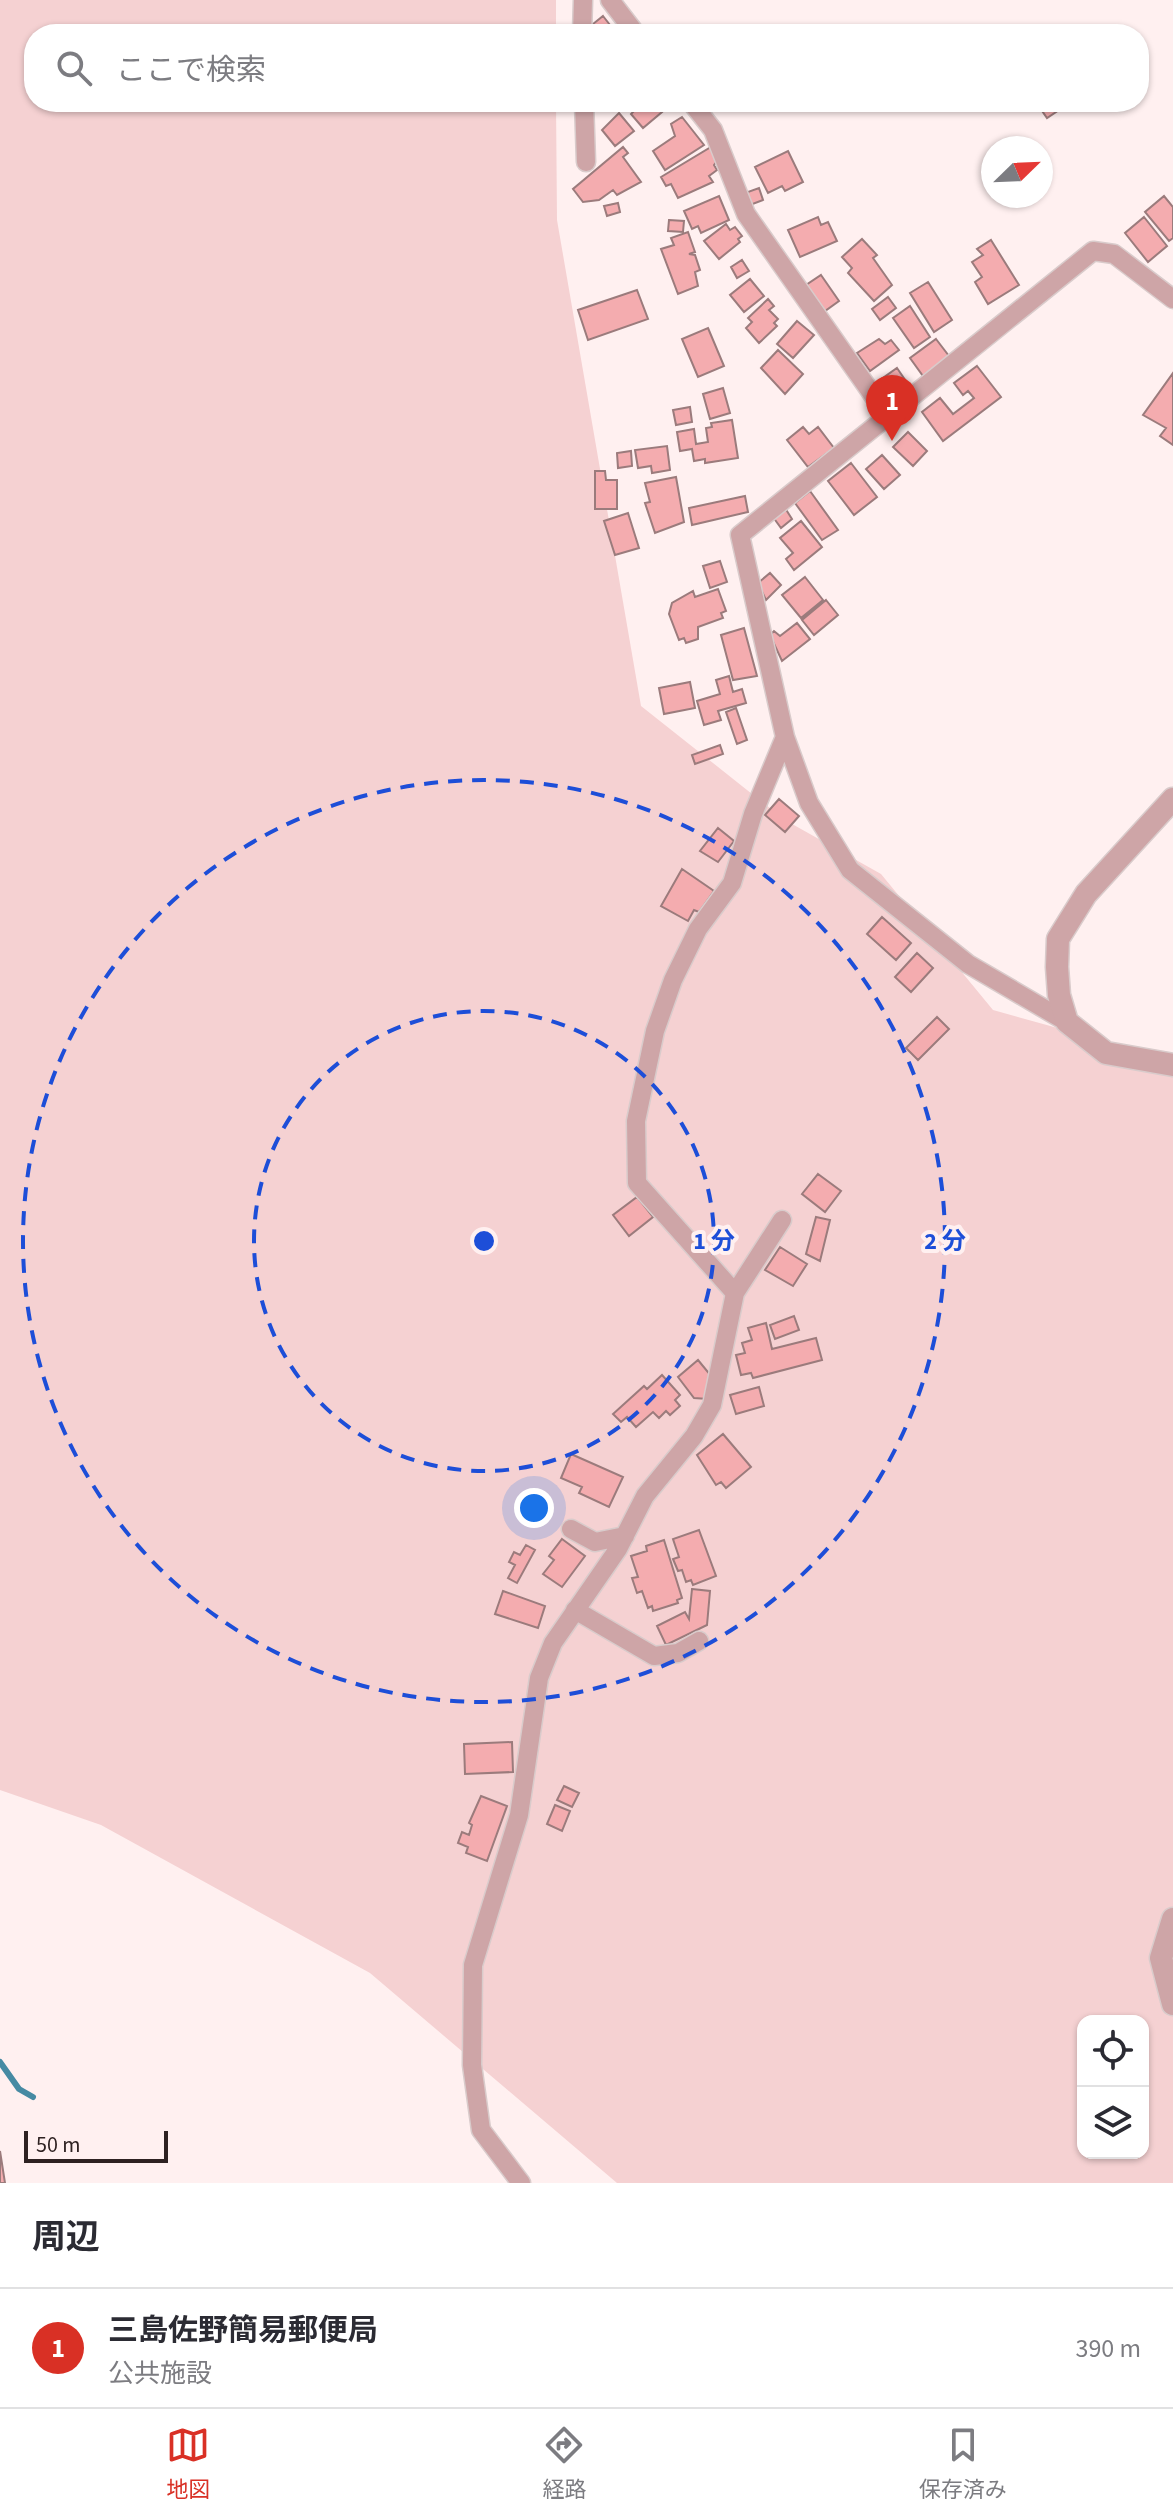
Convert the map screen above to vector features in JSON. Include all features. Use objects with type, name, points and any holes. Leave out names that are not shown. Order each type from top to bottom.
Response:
[{"type":"street","points":[[582,24],[583,0]]},
{"type":"street","points":[[610,0],[628,24]]},
{"type":"street","points":[[584,112],[586,162]]},
{"type":"street","points":[[699,112],[713,130],[746,214],[889,418]]},
{"type":"street","points":[[1173,299],[1114,254],[1093,251],[740,535],[785,737],[809,803],[850,870],[968,964],[1067,1022],[1106,1053],[1173,1065]]},
{"type":"street","points":[[735,1293],[637,1183],[636,1121],[655,1031],[673,980],[698,929],[732,883],[753,814],[785,737]]},
{"type":"street","points":[[1067,1022],[1059,995],[1058,939],[1086,894],[1173,799]]},
{"type":"street","points":[[521,2183],[481,2130],[472,2065],[473,1965],[519,1815],[539,1678],[553,1643],[625,1536],[645,1496],[694,1436],[712,1405],[735,1293],[782,1220]]},
{"type":"street","points":[[571,1529],[595,1542],[625,1536]]},
{"type":"street","points":[[575,1610],[654,1656],[678,1653],[699,1641]]},
{"type":"street","points":[[1173,1919],[1161,1958],[1173,2004]]},
{"type":"shaded area","points":[[0,0],[556,0],[556,24],[24,24],[24,112],[556,112],[557,220],[641,706],[785,820],[881,874],[993,1010],[1173,1060],[1173,2183],[617,2183],[370,1973],[101,1825],[0,1790]]},
{"type":"building","points":[[603,16],[609,24],[593,24]]},
{"type":"building","points":[[633,112],[662,112],[643,128],[631,114]]},
{"type":"building","points":[[619,113],[634,131],[615,146],[602,130]]},
{"type":"building","points":[[682,117],[704,145],[665,170],[653,151],[675,136],[671,124]]},
{"type":"building","points":[[623,147],[628,153],[623,157],[641,182],[617,195],[613,190],[599,200],[583,202],[573,189]]},
{"type":"building","points":[[711,147],[717,161],[714,165],[717,170],[709,176],[713,182],[678,198],[671,184],[666,186],[661,177]]},
{"type":"building","points":[[788,151],[803,182],[785,191],[782,186],[768,193],[755,167]]},
{"type":"building","points":[[759,188],[763,200],[750,205],[745,193]]},
{"type":"building","points":[[719,196],[729,220],[701,233],[698,226],[692,229],[684,211]]},
{"type":"building","points":[[1164,196],[1173,207],[1173,238],[1169,241],[1145,212]]},
{"type":"building","points":[[618,203],[620,212],[607,216],[604,206]]},
{"type":"building","points":[[818,217],[821,225],[828,222],[837,241],[800,257],[788,230]]},
{"type":"building","points":[[1144,217],[1167,246],[1148,262],[1125,233]]},
{"type":"building","points":[[669,220],[684,221],[683,232],[668,231]]},
{"type":"building","points":[[726,224],[730,230],[735,227],[742,236],[738,239],[740,242],[719,259],[704,241]]},
{"type":"building","points":[[688,232],[695,252],[689,254],[695,255],[700,270],[695,272],[698,286],[678,294],[661,249],[674,245],[671,238]]},
{"type":"building","points":[[862,239],[877,255],[873,258],[892,285],[874,301],[848,273],[852,268],[842,257]]},
{"type":"building","points":[[991,240],[1019,285],[988,304],[975,282],[982,277],[972,262],[983,255],[977,249]]},
{"type":"building","points":[[742,260],[749,271],[737,278],[731,267]]},
{"type":"building","points":[[821,275],[839,301],[825,311],[806,285]]},
{"type":"building","points":[[750,279],[764,296],[744,312],[730,295]]},
{"type":"building","points":[[928,282],[952,320],[934,332],[910,293]]},
{"type":"building","points":[[637,290],[648,319],[588,340],[578,310]]},
{"type":"building","points":[[888,297],[896,308],[880,320],[872,309]]},
{"type":"building","points":[[768,299],[774,306],[769,310],[778,319],[774,323],[777,326],[759,343],[746,328],[752,322],[748,318]]},
{"type":"building","points":[[910,306],[930,337],[914,348],[893,318]]},
{"type":"building","points":[[797,321],[814,335],[793,358],[777,344]]},
{"type":"building","points":[[708,328],[724,366],[698,377],[682,339]]},
{"type":"building","points":[[879,339],[885,344],[891,340],[899,350],[870,371],[857,353]]},
{"type":"building","points":[[936,339],[949,356],[923,376],[910,358]]},
{"type":"building","points":[[778,350],[803,374],[785,394],[761,368]]},
{"type":"building","points":[[977,366],[1001,397],[943,441],[922,412],[940,398],[953,414],[974,398],[968,391],[963,395],[954,383]]},
{"type":"building","points":[[897,368],[910,387],[894,399],[880,380]]},
{"type":"building","points":[[1173,373],[1173,445],[1160,436],[1166,428],[1143,415]]},
{"type":"building","points":[[723,388],[730,413],[710,419],[703,394]]},
{"type":"building","points":[[690,407],[692,422],[676,425],[673,410]]},
{"type":"building","points":[[732,420],[738,458],[705,463],[705,459],[694,461],[692,449],[680,451],[677,432],[694,429],[696,444],[708,442],[706,428],[712,427],[711,423]]},
{"type":"building","points":[[803,427],[809,434],[818,427],[834,448],[808,467],[787,440]]},
{"type":"building","points":[[908,432],[927,451],[913,466],[893,447]]},
{"type":"building","points":[[667,446],[670,470],[652,473],[651,466],[638,468],[635,450]]},
{"type":"building","points":[[631,451],[632,466],[618,468],[617,453]]},
{"type":"building","points":[[882,455],[900,475],[884,489],[866,469]]},
{"type":"building","points":[[851,463],[877,497],[854,515],[828,481]]},
{"type":"building","points":[[595,471],[605,471],[606,480],[617,480],[617,509],[595,509]]},
{"type":"building","points":[[676,477],[684,522],[655,533],[645,503],[650,502],[645,483]]},
{"type":"building","points":[[810,491],[838,530],[822,540],[795,503]]},
{"type":"building","points":[[745,496],[748,512],[692,525],[689,508]]},
{"type":"building","points":[[785,508],[792,519],[781,528],[773,517]]},
{"type":"building","points":[[628,513],[639,548],[615,555],[604,521]]},
{"type":"building","points":[[801,521],[822,547],[794,570],[786,559],[793,553],[780,538]]},
{"type":"building","points":[[720,561],[727,582],[710,588],[703,566]]},
{"type":"building","points":[[770,573],[781,585],[766,600],[758,583]]},
{"type":"building","points":[[805,577],[823,600],[801,618],[782,595]]},
{"type":"building","points":[[718,589],[726,611],[721,613],[723,618],[698,627],[698,639],[686,643],[684,638],[679,640],[669,614],[672,603],[693,591],[695,597]]},
{"type":"building","points":[[826,600],[838,615],[814,635],[802,620]]},
{"type":"building","points":[[797,623],[810,639],[782,661],[770,635],[774,631],[780,636]]},
{"type":"building","points":[[744,628],[757,676],[733,680],[721,635]]},
{"type":"building","points":[[729,676],[733,692],[742,689],[746,703],[718,711],[721,720],[704,725],[697,701],[720,694],[716,680]]},
{"type":"building","points":[[690,682],[695,708],[664,714],[659,688]]},
{"type":"building","points":[[736,708],[747,740],[737,744],[726,712]]},
{"type":"building","points":[[720,745],[723,754],[695,764],[692,755]]},
{"type":"building","points":[[779,799],[799,816],[785,832],[765,815]]},
{"type":"building","points":[[718,828],[734,841],[718,862],[700,851]]},
{"type":"building","points":[[682,869],[714,891],[699,912],[694,910],[688,921],[661,906]]},
{"type":"building","points":[[882,917],[911,943],[896,960],[867,934]]},
{"type":"building","points":[[917,953],[933,968],[911,992],[895,977]]},
{"type":"building","points":[[937,1017],[949,1029],[918,1060],[906,1048]]},
{"type":"building","points":[[818,1174],[841,1191],[825,1212],[802,1194]]},
{"type":"building","points":[[637,1197],[653,1217],[629,1236],[613,1215]]},
{"type":"building","points":[[816,1217],[830,1220],[820,1261],[806,1254]]},
{"type":"building","points":[[780,1247],[807,1264],[793,1286],[765,1270]]},
{"type":"building","points":[[794,1316],[799,1330],[775,1339],[770,1325]]},
{"type":"building","points":[[766,1323],[772,1349],[816,1338],[822,1360],[753,1378],[751,1373],[741,1375],[736,1355],[745,1353],[742,1343],[752,1340],[748,1328]]},
{"type":"building","points":[[698,1360],[712,1377],[708,1399],[694,1398],[678,1377]]},
{"type":"building","points":[[662,1375],[680,1395],[675,1400],[680,1406],[670,1415],[666,1411],[659,1418],[653,1412],[636,1427],[627,1417],[621,1422],[613,1414],[644,1386],[647,1389]]},
{"type":"building","points":[[759,1387],[764,1406],[736,1414],[730,1395]]},
{"type":"building","points":[[723,1434],[751,1467],[726,1488],[721,1482],[716,1485],[697,1455]]},
{"type":"building","points":[[571,1454],[623,1477],[609,1507],[579,1493],[582,1487],[561,1478]]},
{"type":"building","points":[[699,1530],[716,1576],[693,1585],[691,1580],[686,1582],[682,1570],[678,1571],[673,1559],[679,1557],[673,1539]]},
{"type":"building","points":[[562,1539],[585,1556],[562,1587],[543,1574],[554,1560],[549,1556]]},
{"type":"building","points":[[664,1540],[682,1598],[677,1600],[678,1603],[653,1611],[652,1606],[648,1608],[642,1591],[637,1593],[632,1578],[638,1577],[631,1556],[647,1551],[646,1546]]},
{"type":"building","points":[[526,1545],[535,1550],[517,1583],[508,1578],[515,1565],[509,1562],[514,1552],[520,1555]]},
{"type":"building","points":[[692,1589],[710,1591],[707,1625],[666,1645],[657,1626],[685,1612],[689,1619]]},
{"type":"building","points":[[503,1591],[545,1606],[538,1628],[495,1614]]},
{"type":"building","points":[[512,1742],[513,1772],[465,1774],[464,1744]]},
{"type":"building","points":[[564,1786],[579,1793],[572,1807],[557,1800]]},
{"type":"building","points":[[481,1796],[507,1806],[487,1861],[466,1853],[468,1847],[458,1843],[462,1832],[469,1835],[472,1825],[469,1823]]},
{"type":"building","points":[[555,1805],[570,1811],[562,1831],[547,1824]]},
{"type":"building","points":[[0,2151],[5,2183],[0,2183]]},
{"type":"waterway","points":[[0,2062],[19,2089],[33,2097]]},
{"type":"place","name":"三島佐野簡易郵便局","points":[[892,441]]}]
